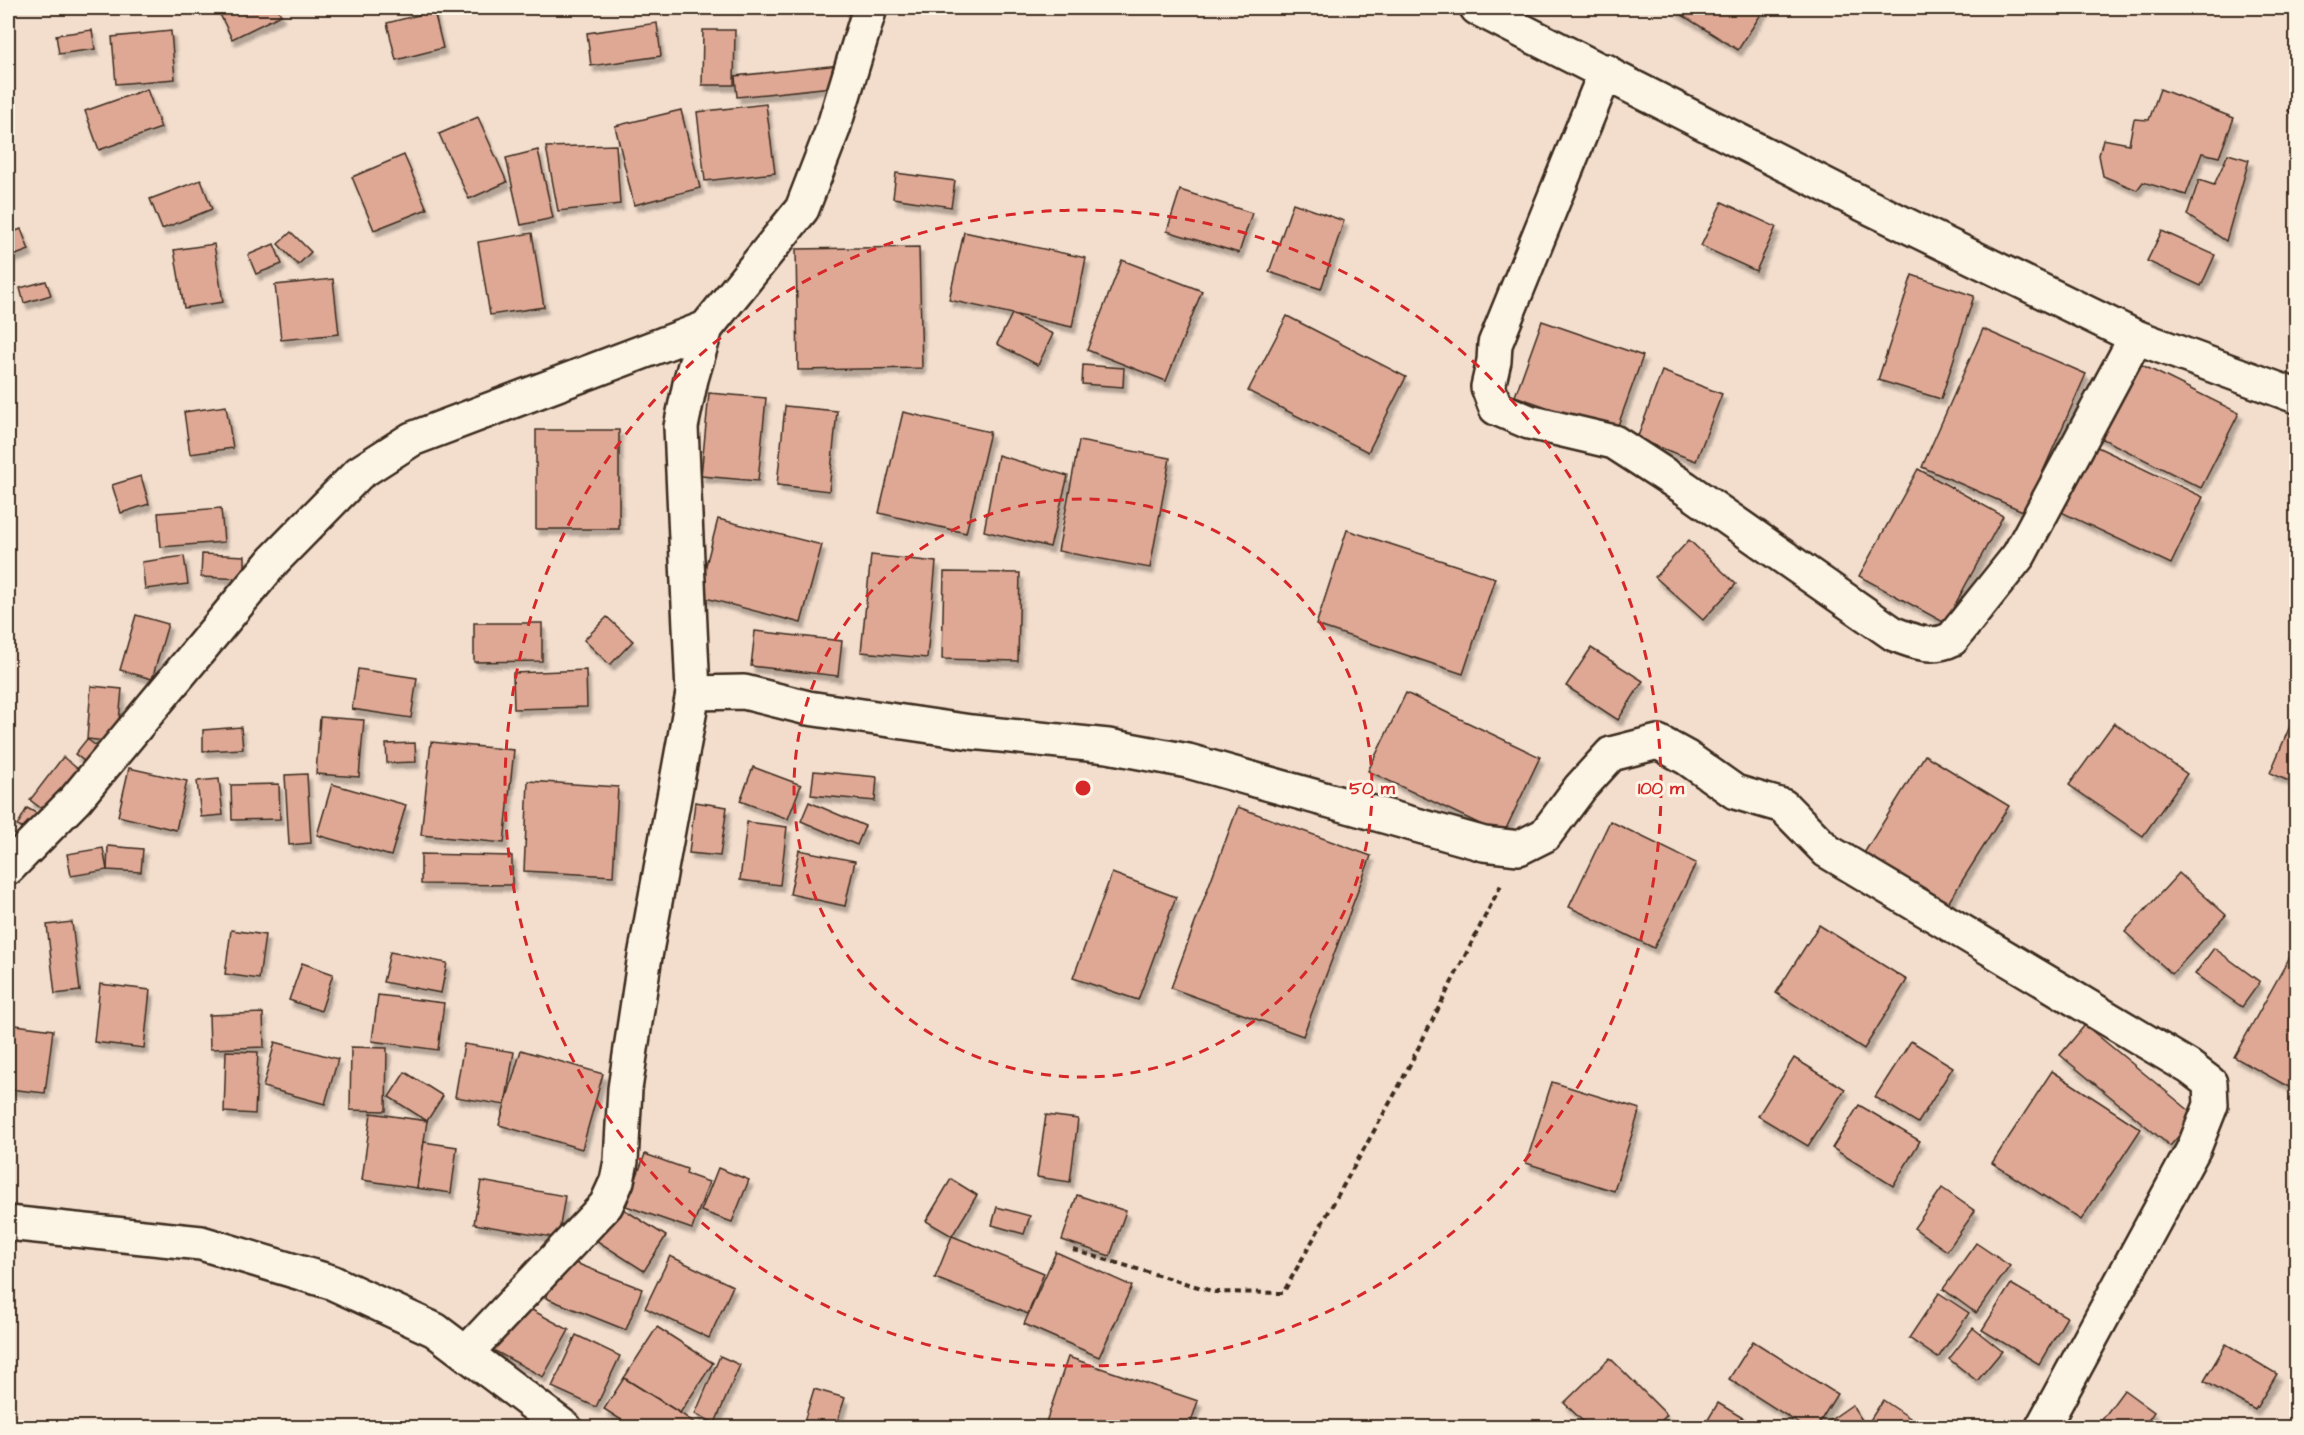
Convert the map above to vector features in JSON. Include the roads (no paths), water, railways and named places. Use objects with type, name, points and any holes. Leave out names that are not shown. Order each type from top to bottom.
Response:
[{"type":"street","points":[[466,1353],[606,1205],[617,1181],[621,1161],[625,1089],[644,962],[693,693],[681,427],[691,380],[706,328],[802,209],[833,129],[870,8]]},
{"type":"street","points":[[1477,8],[1606,71],[1867,206],[2136,337],[2296,396]]},
{"type":"street","points":[[1606,71],[1496,344],[1488,387],[1496,408],[1530,422],[1614,442],[1685,488],[1894,634],[1918,643],[1941,645],[1952,639],[2019,555],[2136,337]]},
{"type":"street","points":[[8,868],[75,800],[274,560],[359,473],[412,439],[706,328]]},
{"type":"street","points":[[693,693],[744,692],[808,708],[971,732],[1108,746],[1188,761],[1484,844],[1520,848],[1545,835],[1580,788],[1611,754],[1658,742],[1687,758],[1735,792],[1783,807],[1827,851],[2189,1067],[2210,1083],[2211,1105],[2194,1148],[2042,1428]]},
{"type":"street","points":[[8,1223],[201,1243],[331,1282],[435,1330],[565,1428]]}]
